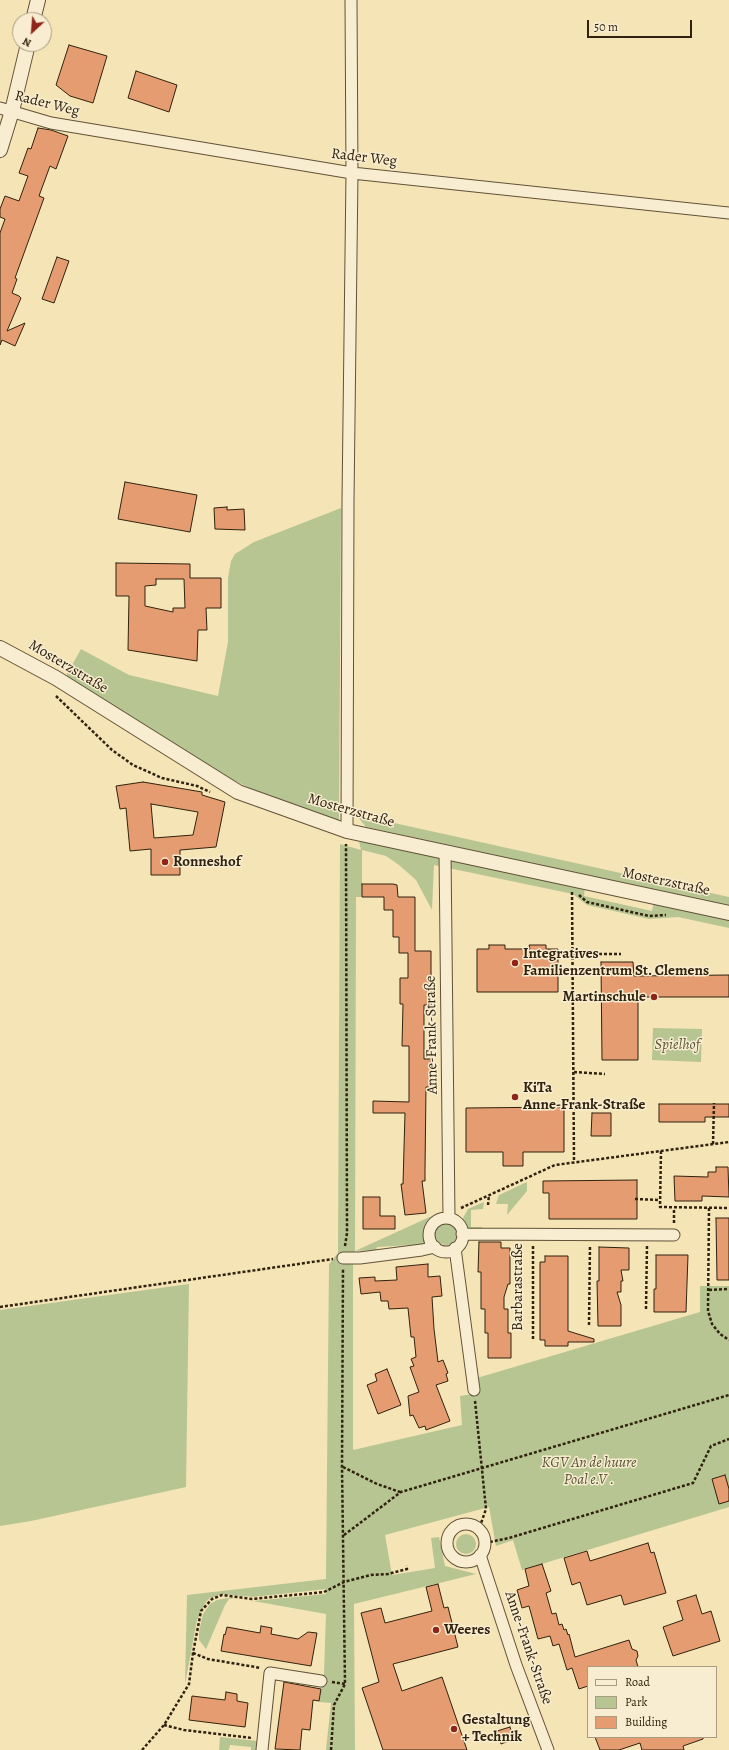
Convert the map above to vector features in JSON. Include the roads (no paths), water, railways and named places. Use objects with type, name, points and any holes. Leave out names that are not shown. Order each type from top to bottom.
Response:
[{"type":"street","points":[[35,12],[38,0]]},
{"type":"street","points":[[347,831],[348,501],[352,173],[351,0]]},
{"type":"street","points":[[0,150],[6,109],[25,52]]},
{"type":"street","name":"Rader Weg","points":[[6,109],[51,123],[352,173],[729,213]]},
{"type":"street","name":"Mosterzstraße","points":[[0,648],[56,678],[238,792],[347,831],[729,913]]},
{"type":"street","name":"Anne-Frank-Straße","points":[[445,852],[448,1216]]},
{"type":"street","points":[[448,1216],[458,1224],[462,1234],[461,1242],[455,1248],[445,1251],[435,1247],[429,1238],[431,1228],[438,1220],[448,1216]]},
{"type":"street","name":"Barbarastraße","points":[[462,1234],[674,1235]]},
{"type":"street","points":[[343,1258],[360,1258],[435,1247]]},
{"type":"street","points":[[455,1248],[474,1390]]},
{"type":"street","points":[[468,1524],[479,1529],[485,1543],[480,1555],[470,1561],[458,1560],[453,1557],[447,1546],[449,1534],[457,1526],[468,1524]]},
{"type":"street","name":"Anne-Frank-Straße","points":[[480,1555],[516,1665],[548,1750]]},
{"type":"street","points":[[262,1744],[270,1673],[321,1680]]},
{"type":"place","name":"Ronneshof","points":[[165,862]]},
{"type":"place","name":"Integratives Familienzentrum St. Clemens","points":[[515,963]]},
{"type":"place","name":"Martinschule","points":[[654,997]]},
{"type":"place","name":"KiTa Anne-Frank-Straße","points":[[515,1097]]},
{"type":"place","name":"Weeres","points":[[436,1630]]},
{"type":"place","name":"Gestaltung + Technik","points":[[454,1729]]},
{"type":"park label","name":"Spielhof","points":[[677,1045]]},
{"type":"park label","name":"KGV An de huure Poal e.V .","points":[[589,1472]]}]
